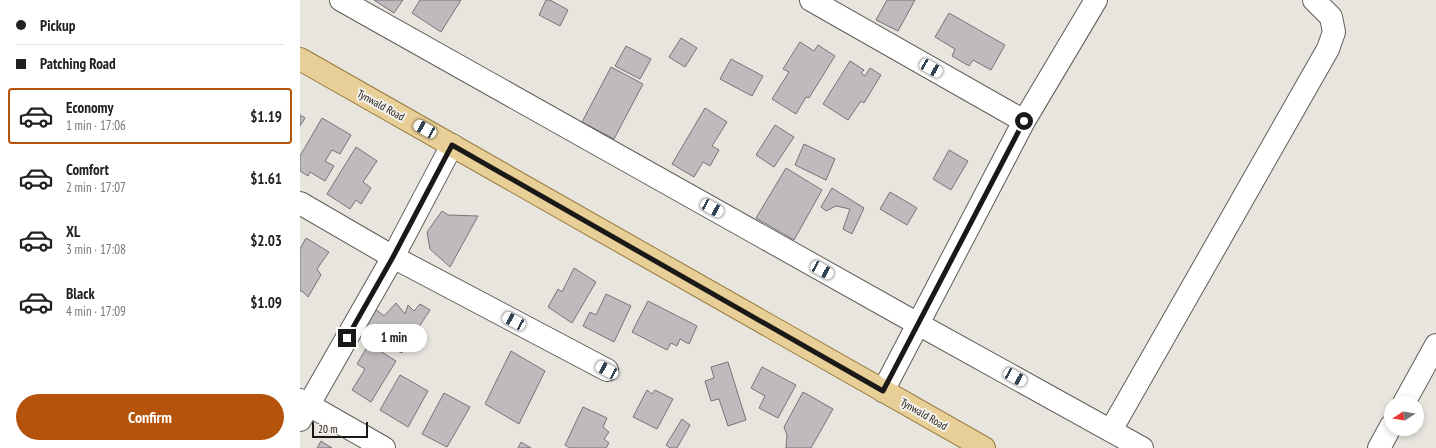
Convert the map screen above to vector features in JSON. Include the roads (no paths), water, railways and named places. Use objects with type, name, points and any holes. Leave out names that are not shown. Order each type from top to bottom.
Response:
[{"type":"main road","name":"Tynwald Road","points":[[300,59],[984,448]]},
{"type":"street","points":[[341,0],[1142,448]]},
{"type":"street","points":[[811,0],[1024,121]]},
{"type":"street","points":[[883,391],[1024,121],[1096,0]]},
{"type":"street","points":[[1111,430],[1328,49],[1334,32],[1331,17],[1314,0]]},
{"type":"street","points":[[384,448],[303,409],[393,257],[452,145]]},
{"type":"street","points":[[300,204],[393,257],[607,370]]},
{"type":"street","points":[[1408,396],[1436,345]]},
{"type":"street","points":[[1379,448],[1386,436]]}]
